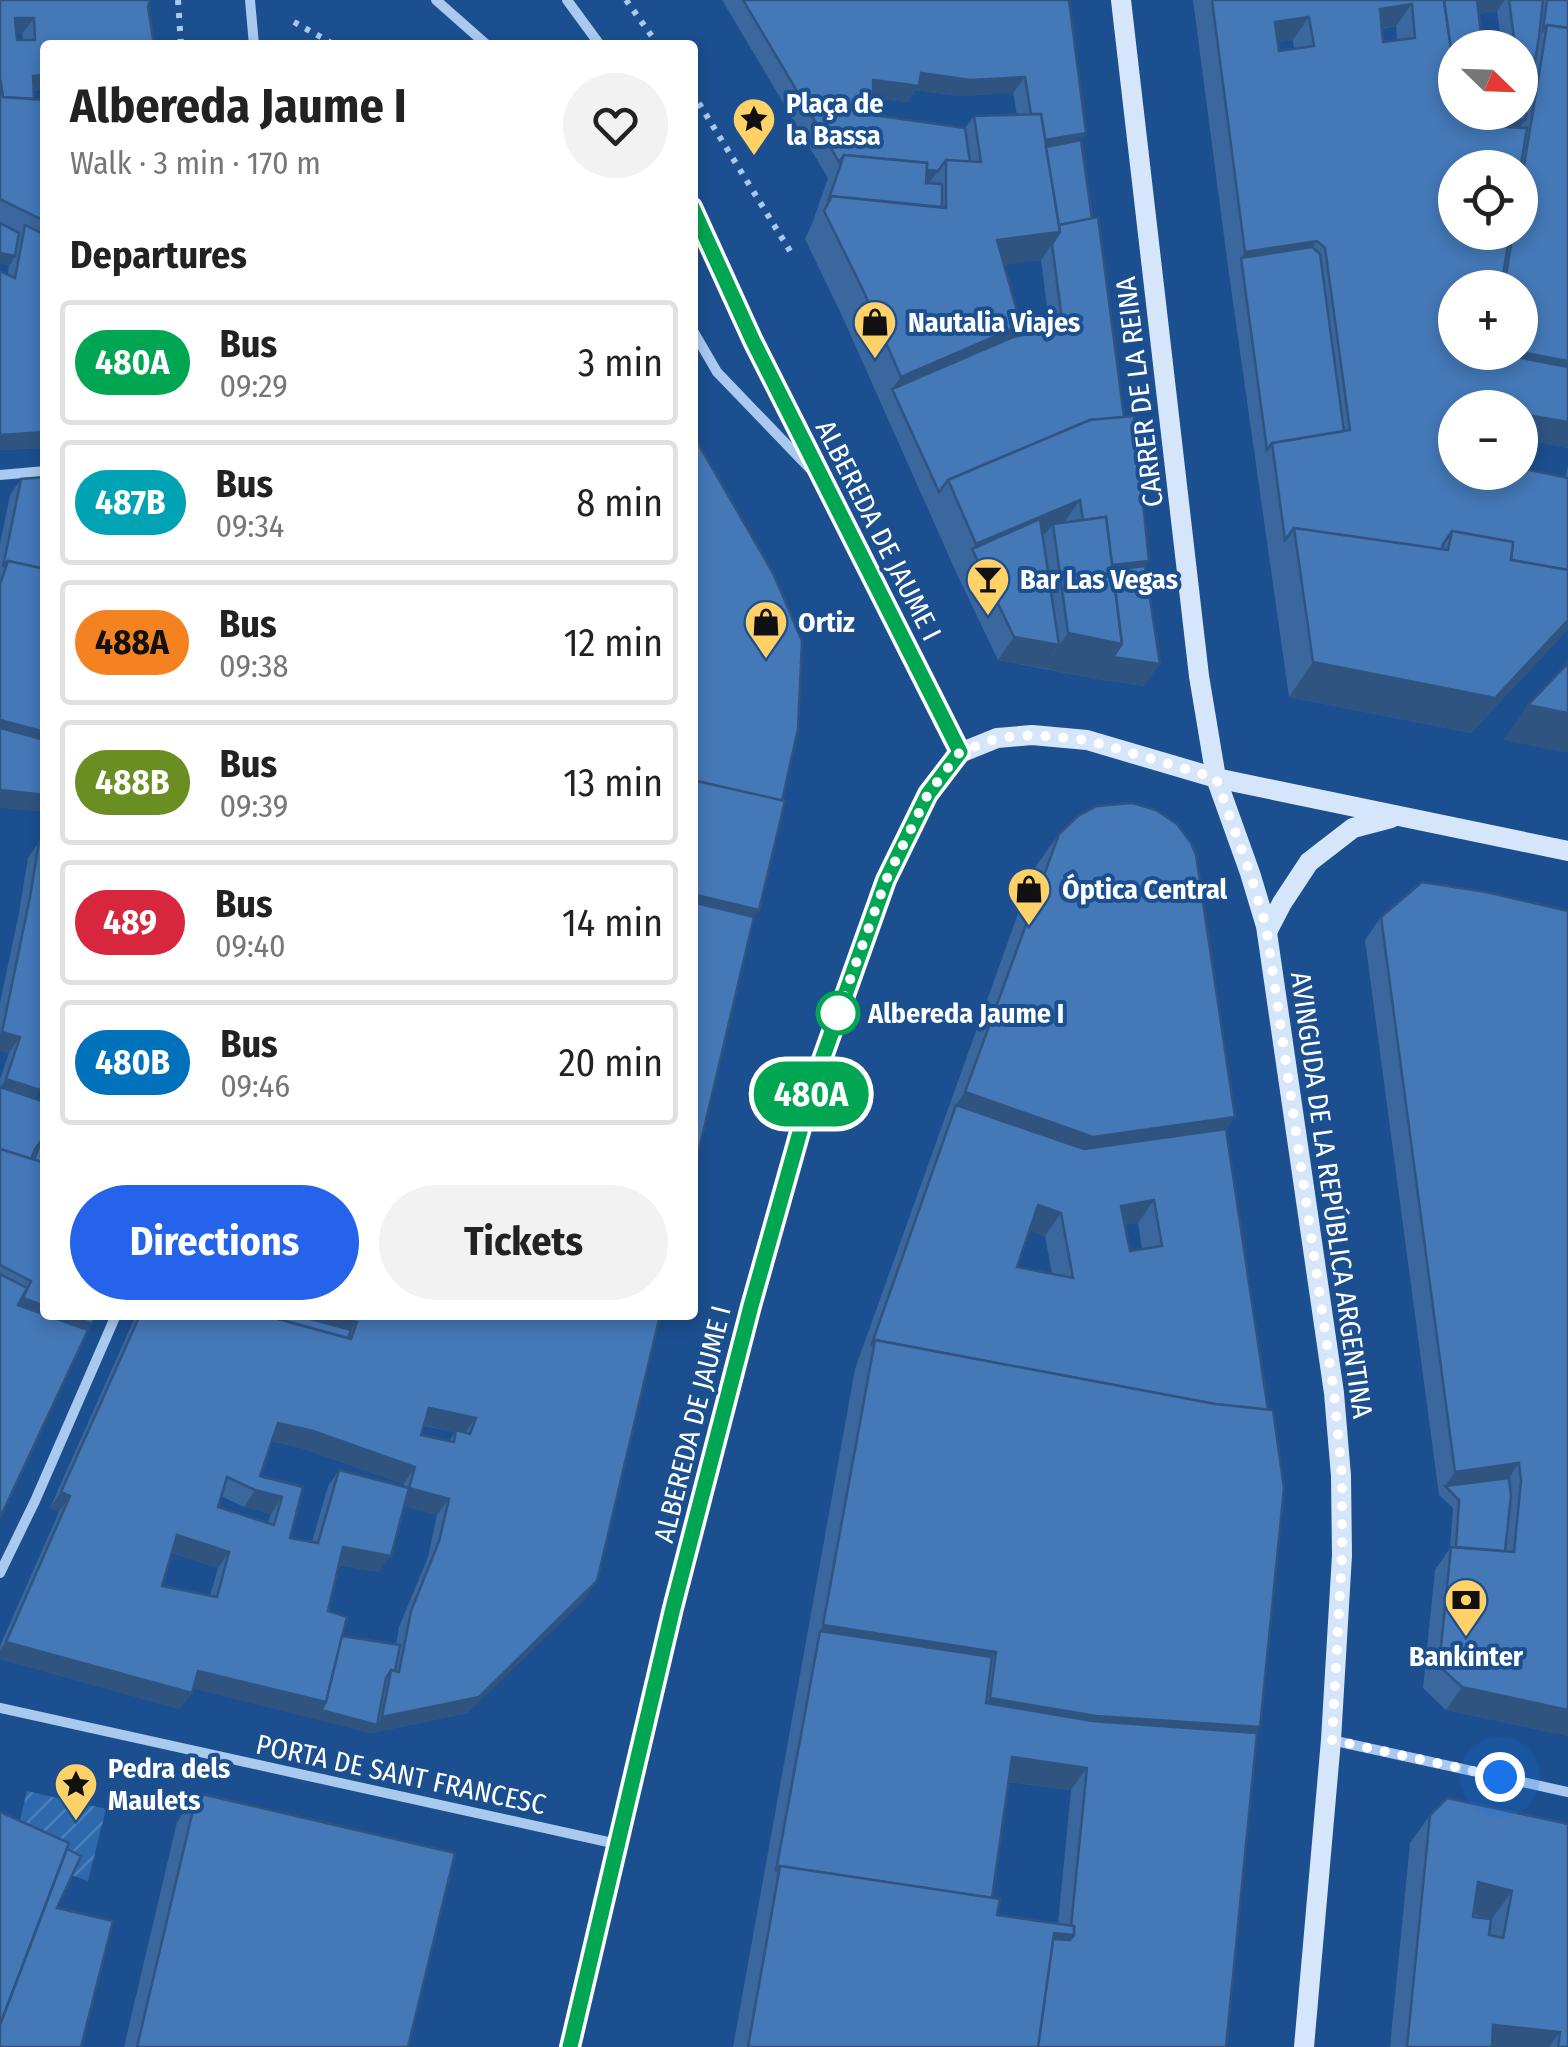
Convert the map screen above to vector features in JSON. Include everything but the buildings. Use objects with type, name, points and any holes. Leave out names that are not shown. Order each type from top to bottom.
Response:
[{"type":"street","points":[[250,0],[254,40]]},
{"type":"street","points":[[436,0],[481,40]]},
{"type":"street","points":[[568,0],[596,40]]},
{"type":"street","name":"CARRER DE LA REINA","points":[[1121,0],[1199,676],[1216,778]]},
{"type":"street","name":"ALBEREDA DE JAUME I","points":[[570,2047],[673,1608],[746,1324],[814,1082],[886,880],[928,794],[960,752],[824,484],[698,220]]},
{"type":"street","points":[[698,339],[717,372],[824,484]]},
{"type":"street","points":[[0,475],[40,471]]},
{"type":"street","points":[[960,752],[998,738],[1032,735],[1087,740],[1216,778],[1568,851]]},
{"type":"street","name":"AVINGUDA DE LA REPÚBLICA ARGENTINA","points":[[1216,778],[1267,932],[1334,1393],[1342,1476],[1332,1740],[1304,2047]]},
{"type":"street","points":[[1267,932],[1309,862],[1354,828],[1398,816]]},
{"type":"street","points":[[0,1574],[114,1320]]},
{"type":"street","name":"PORTA DE SANT FRANCESC","points":[[0,1708],[617,1844]]},
{"type":"street","points":[[1332,1740],[1568,1792]]},
{"type":"path","points":[[178,0],[181,40]]},
{"type":"path","points":[[626,0],[654,40]]},
{"type":"path","points":[[698,102],[790,251]]},
{"type":"shaded area","points":[[27,1791],[106,1809],[88,1881],[12,1854]]},
{"type":"bus line","name":"480A","points":[[570,2047],[673,1608],[814,1082],[886,880],[928,794],[960,752],[753,341],[698,220]]},
{"type":"place","name":"Plaça de la Bassa","points":[[754,157]]},
{"type":"place","name":"Nautalia Viajes","points":[[875,360]]},
{"type":"place","name":"Bar Las Vegas","points":[[988,617]]},
{"type":"place","name":"Ortiz","points":[[766,660]]},
{"type":"place","name":"Óptica Central","points":[[1029,927]]},
{"type":"place","name":"Albereda Jaume I","points":[[838,1013]]},
{"type":"place","name":"Bankinter","points":[[1466,1638]]},
{"type":"place","name":"Pedra dels Maulets","points":[[76,1822]]},
{"type":"route","points":[[838,1013],[886,880],[928,794],[960,752],[998,738],[1032,735],[1087,740],[1216,778],[1266,926],[1334,1393],[1342,1476],[1342,1554],[1332,1740],[1500,1777]]}]
